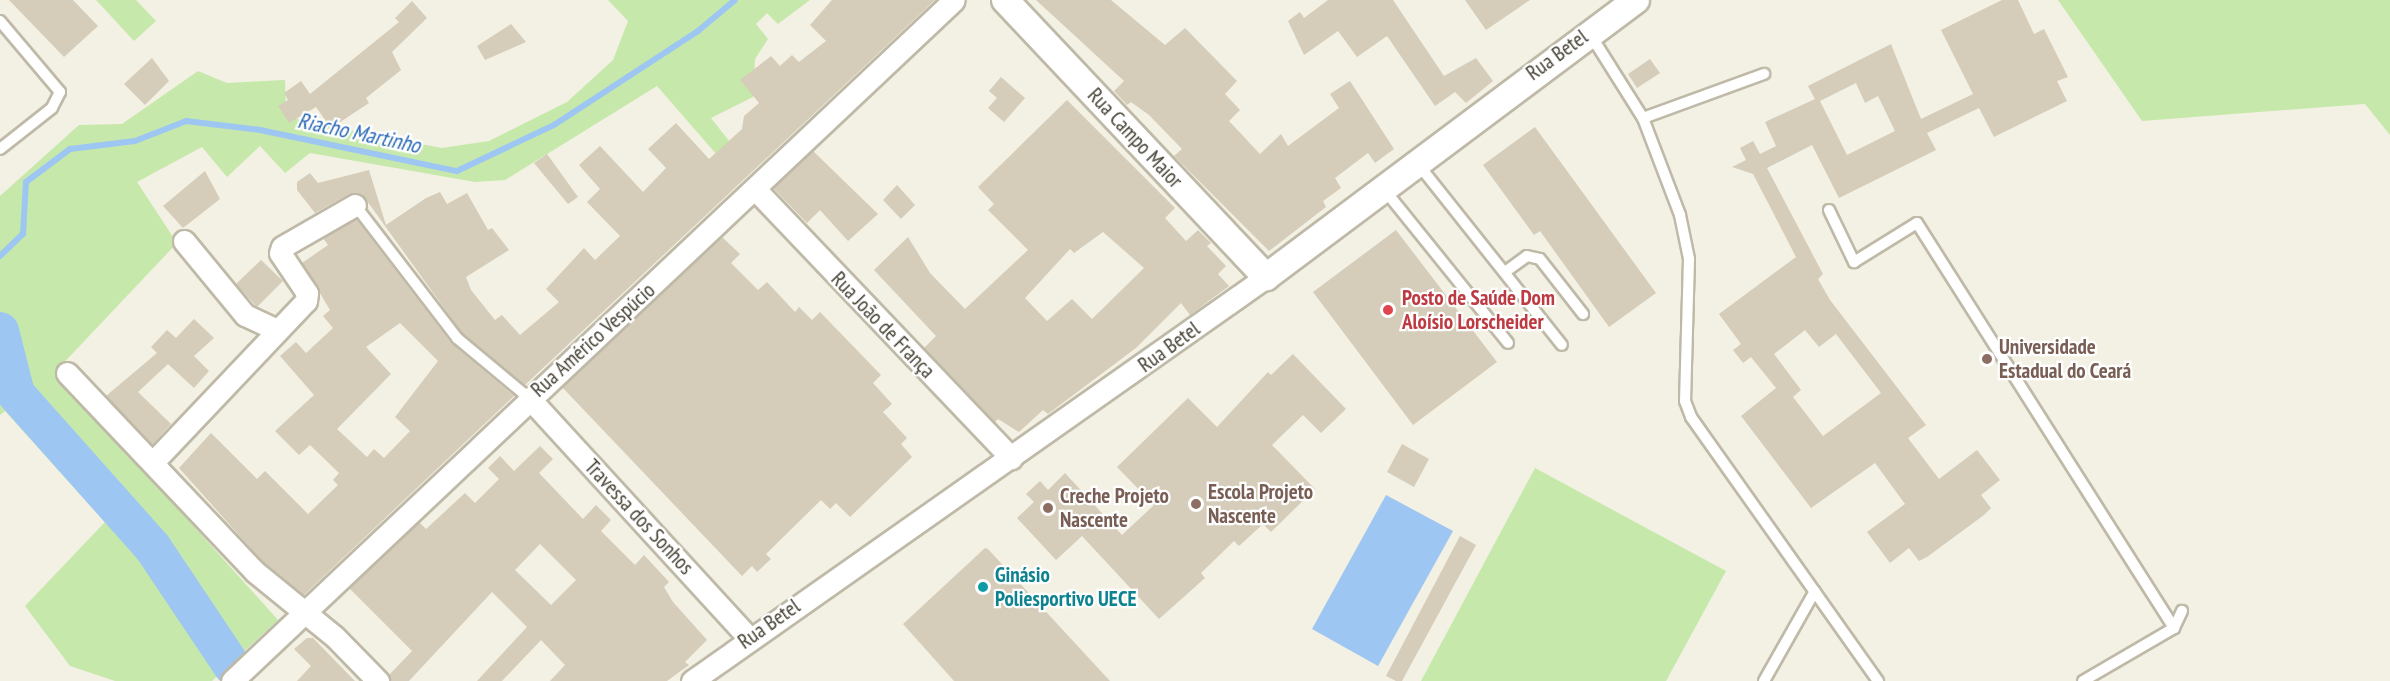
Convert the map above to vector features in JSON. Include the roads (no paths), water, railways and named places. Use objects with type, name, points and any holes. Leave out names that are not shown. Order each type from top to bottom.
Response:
[{"type":"street","name":"Rua Américo Vespúcio","points":[[232,681],[528,398],[757,191],[954,0]]},
{"type":"street","name":"Rua Campo Maior","points":[[1005,0],[1266,277]]},
{"type":"street","name":"Rua Betel","points":[[692,681],[748,637],[1011,458],[1266,277],[1415,160],[1588,32],[1636,0]]},
{"type":"street","name":"Rua João de França","points":[[757,191],[1011,458]]},
{"type":"street","points":[[155,460],[274,329],[307,297],[280,253],[282,248],[355,205]]},
{"type":"street","points":[[184,241],[244,315],[274,329]]},
{"type":"street","points":[[67,373],[155,460],[254,571],[378,681]]},
{"type":"street","name":"Travessa dos Sonhos","points":[[528,398],[748,637]]},
{"type":"lane","points":[[0,21],[60,92],[52,108],[0,149]]},
{"type":"lane","points":[[1588,32],[1643,118],[1680,215],[1689,259],[1685,401],[1691,417],[1878,681]]},
{"type":"lane","points":[[1643,118],[1764,74]]},
{"type":"lane","points":[[1415,160],[1562,345]]},
{"type":"lane","points":[[1381,186],[1508,343]]},
{"type":"lane","points":[[355,205],[457,338],[528,398]]},
{"type":"lane","points":[[1829,210],[1854,262],[1917,223],[2174,628]]},
{"type":"lane","points":[[1505,272],[1527,256],[1540,259],[1583,314]]},
{"type":"lane","points":[[1764,681],[1815,591]]},
{"type":"lane","points":[[2083,681],[2174,628],[2182,611]]},
{"type":"water","points":[[1386,495],[1453,531],[1378,666],[1312,629]]},
{"type":"waterway","name":"Riacho Martinho","points":[[0,256],[23,234],[26,182],[70,149],[135,141],[186,121],[260,130],[457,171],[554,125],[698,31],[735,0]]},
{"type":"waterway","points":[[0,331],[16,394],[153,548],[232,666]]},
{"type":"place","name":"Posto de Saúde Dom Aloísio Lorscheider","points":[[1388,310]]},
{"type":"place","name":"Universidade Estadual do Ceará","points":[[1987,359]]},
{"type":"place","name":"Escola Projeto Nascente","points":[[1196,504]]},
{"type":"place","name":"Creche Projeto Nascente","points":[[1048,508]]},
{"type":"place","name":"Ginásio Poliesportivo UECE","points":[[983,587]]}]
